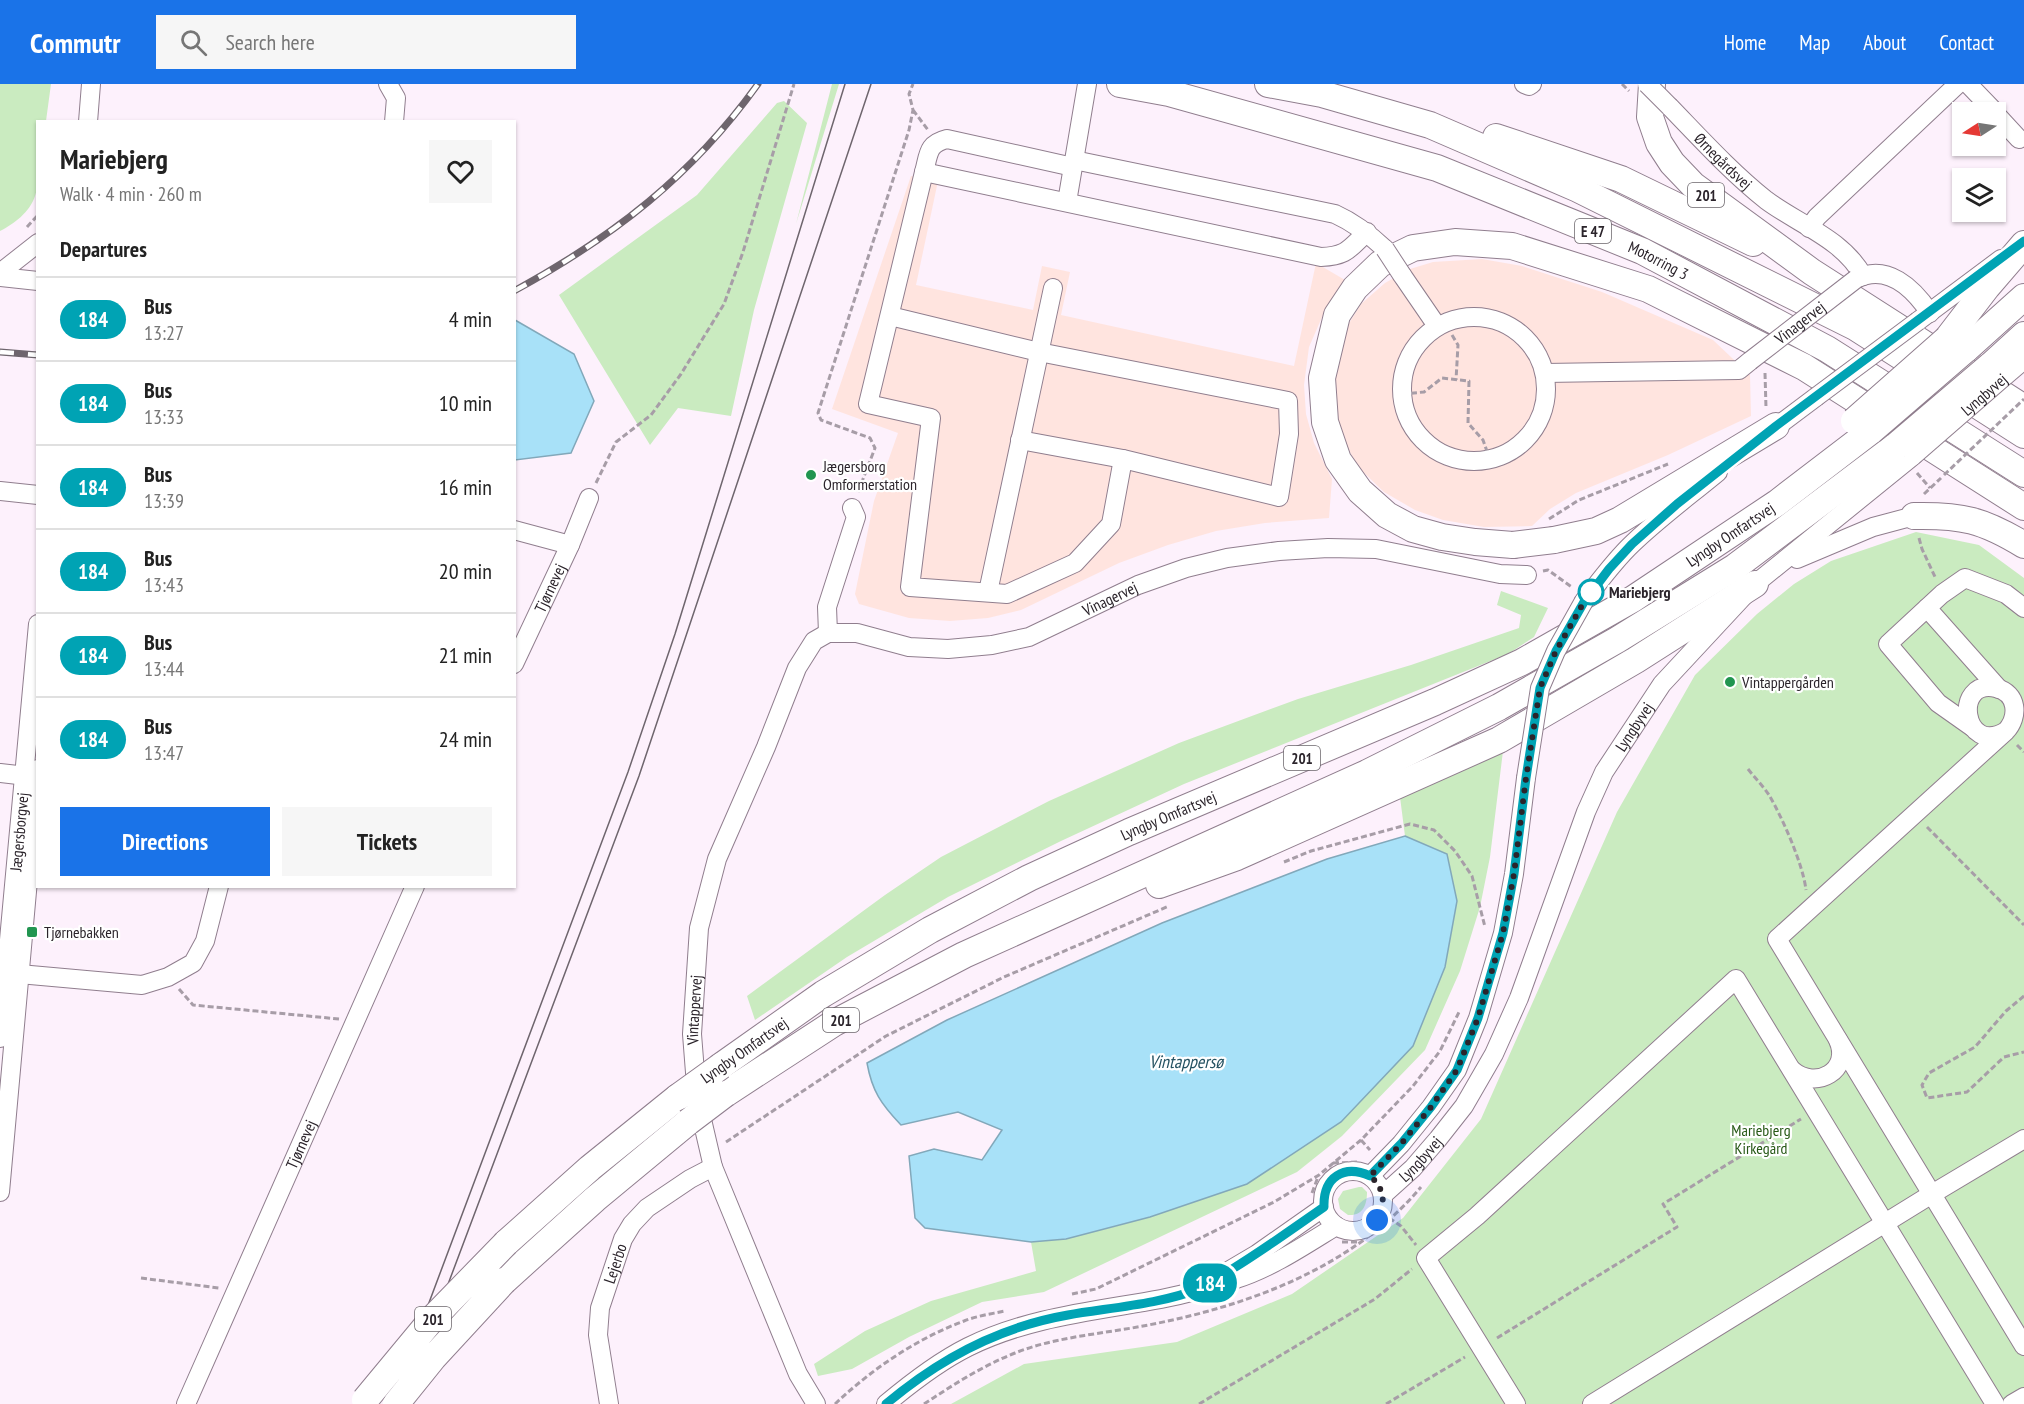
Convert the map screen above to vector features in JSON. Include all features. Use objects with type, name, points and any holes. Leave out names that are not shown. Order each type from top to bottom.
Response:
[{"type":"highway","name":"Motorring 3","points":[[1120,84],[1169,93],[1437,168],[1642,251],[1827,349],[2024,474]]},
{"type":"highway","name":"Motorring 3","points":[[1268,84],[1322,94],[1430,125],[1578,189],[1855,327],[2024,435]]},
{"type":"highway","name":"201","points":[[1652,84],[1650,117],[1659,143],[1672,163],[1693,185],[1812,272]]},
{"type":"highway","points":[[1430,125],[1466,127],[1621,179],[1812,272],[2024,408]]},
{"type":"highway","points":[[1771,416],[1620,520],[1596,531],[1548,532],[1514,544],[1475,542],[1442,537],[1413,529],[1387,515],[1360,490],[1338,460],[1325,422],[1322,378],[1337,315],[1355,288],[1380,264],[1413,248],[1455,242],[1512,246],[1648,289],[1804,367],[2024,507]]},
{"type":"highway","points":[[1956,345],[1987,287],[2024,243]]},
{"type":"highway","name":"201","points":[[1956,345],[2024,270]]},
{"type":"highway","name":"Lyngby Omfartsvej","points":[[364,1402],[434,1318],[506,1243],[590,1168],[678,1097],[823,994],[930,930],[1029,878],[1129,832],[1435,702],[1522,662],[1633,599],[1777,503],[1956,345],[2024,297]]},
{"type":"highway","name":"Lyngby Omfartsvej","points":[[396,1404],[433,1358],[504,1281],[595,1198],[725,1094],[834,1023],[964,955],[1357,778],[1499,707],[1617,640],[1735,567],[1905,451],[1998,371],[2024,334]]},
{"type":"highway","points":[[1915,523],[1962,518],[1985,525],[2024,545]]},
{"type":"highway","points":[[964,955],[1237,856],[1499,740],[1636,660],[1755,584]]},
{"type":"street","points":[[88,120],[91,84]]},
{"type":"street","points":[[388,84],[396,98],[394,120]]},
{"type":"street","points":[[1067,202],[1087,84]]},
{"type":"street","points":[[1524,84],[1530,86],[1532,84]]},
{"type":"street","name":"Ørnegårdsvej","points":[[1647,84],[1766,200],[1848,254],[1859,278]]},
{"type":"street","points":[[1809,228],[1817,217],[1958,84]]},
{"type":"street","points":[[1968,84],[1985,102]]},
{"type":"street","points":[[2006,125],[2019,139]]},
{"type":"street","points":[[1123,459],[1111,524],[1075,563],[1007,594],[910,588],[931,418],[868,404],[924,172],[931,147],[937,142],[947,140],[1335,214],[1353,222],[1385,249],[1402,275],[1441,324]]},
{"type":"street","points":[[924,172],[1321,257],[1345,253],[1367,232]]},
{"type":"street","name":"Lyngbyvej","points":[[1370,1176],[1401,1144],[1457,1070],[1478,1018],[1503,933],[1514,874],[1540,688],[1579,595],[1771,416],[1816,398],[2024,243]]},
{"type":"street","points":[[0,275],[36,245]]},
{"type":"street","points":[[1859,278],[1881,274],[1892,276],[1921,299],[1924,317]]},
{"type":"street","points":[[0,275],[36,281]]},
{"type":"street","name":"Vinagervej","points":[[1545,373],[1745,365],[1859,278]]},
{"type":"street","points":[[988,592],[1053,288]]},
{"type":"street","points":[[890,316],[1039,352],[1288,401],[1289,434],[1279,497],[1123,459],[1020,440]]},
{"type":"street","points":[[1474,316],[1494,319],[1511,327],[1526,339],[1538,354],[1545,373],[1546,396],[1541,418],[1529,437],[1511,452],[1490,460],[1467,462],[1445,456],[1425,444],[1411,426],[1403,405],[1401,382],[1407,360],[1420,340],[1441,324],[1455,319],[1474,316]]},
{"type":"street","name":"Lyngbyvej","points":[[1998,371],[2024,360]]},
{"type":"street","points":[[1998,371],[2024,368]]},
{"type":"street","name":"Lyngbyvej","points":[[1383,1195],[1413,1168],[1464,1106],[1494,1054],[1519,998],[1586,812],[1604,772],[1662,684],[1755,584],[1779,566],[1905,451]]},
{"type":"street","points":[[0,491],[36,495]]},
{"type":"street","name":"Tjørnevej","points":[[516,660],[570,545],[589,498]]},
{"type":"street","points":[[828,633],[827,607],[856,517],[852,508]]},
{"type":"street","points":[[1779,566],[1873,527],[1915,523]]},
{"type":"street","name":"Tjørnevej","points":[[516,531],[570,545]]},
{"type":"street","name":"Vinagervej","points":[[828,633],[857,633],[909,647],[948,649],[992,645],[1029,637],[1138,585],[1186,568],[1227,558],[1279,551],[1328,548],[1376,549],[1500,574],[1527,575]]},
{"type":"street","points":[[2006,731],[1989,736],[1982,735],[1938,703],[1888,644],[1947,590],[1965,578],[2006,594],[2024,608]]},
{"type":"street","points":[[1927,608],[2011,697],[2015,708],[2011,726],[1778,939],[2024,1346]]},
{"type":"street","name":"Vintappervej","points":[[816,1404],[798,1374],[711,1160],[697,1098],[692,1034],[699,928],[717,859],[766,747],[797,668],[814,641],[828,633]]},
{"type":"street","name":"Jægersborgvej","points":[[0,1192],[13,973],[33,774],[36,684]]},
{"type":"street","points":[[1972,727],[1967,716],[1968,703],[1975,693],[1987,687],[2011,697]]},
{"type":"street","points":[[0,773],[33,774]]},
{"type":"street","points":[[13,973],[142,985],[168,977],[193,963],[205,941],[218,888]]},
{"type":"street","name":"Tjørnevej","points":[[186,1404],[414,888]]},
{"type":"street","name":"Jægersborgvej","points":[[0,1038],[13,973]]},
{"type":"street","points":[[1516,1404],[1426,1257],[1477,1216],[1736,979],[1995,1404]]},
{"type":"street","points":[[1787,1063],[1800,1077],[1819,1079],[1828,1076],[1835,1070],[1841,1052],[1840,1043],[1835,1035]]},
{"type":"street","points":[[1592,1404],[1932,1194],[2024,1140]]},
{"type":"street","name":"Lejerbo","points":[[609,1404],[598,1335],[600,1308],[623,1239],[632,1224],[647,1208],[690,1179],[711,1160]]},
{"type":"street","points":[[1361,1172],[1370,1176],[1380,1187],[1383,1195],[1384,1204],[1381,1212],[1370,1226],[1353,1231],[1336,1226],[1328,1218],[1324,1207],[1323,1197],[1327,1187],[1341,1173],[1361,1172]]},
{"type":"street","points":[[1199,1289],[1257,1254],[1324,1207]]},
{"type":"street","points":[[886,1404],[915,1380],[968,1347],[1021,1327],[1064,1316],[1164,1298],[1238,1279],[1266,1267],[1336,1226]]},
{"type":"street","points":[[2012,1404],[2024,1397]]},
{"type":"path","points":[[589,498],[616,442],[651,415],[681,374],[724,304],[794,84]]},
{"type":"path","points":[[913,84],[909,94],[913,110],[937,142]]},
{"type":"path","points":[[852,508],[875,448],[870,438],[822,420],[818,413],[909,130],[913,110]]},
{"type":"path","points":[[1441,324],[1458,345],[1456,380]]},
{"type":"path","points":[[1764,376],[1771,416]]},
{"type":"path","points":[[1402,394],[1424,392],[1442,378],[1469,381],[1468,423],[1483,440],[1490,460]]},
{"type":"path","points":[[1944,475],[2024,399]]},
{"type":"path","points":[[1548,532],[1557,512],[1579,500],[1676,461]]},
{"type":"path","points":[[1915,523],[1922,549],[1934,576],[1947,590]]},
{"type":"path","points":[[1527,575],[1548,570],[1579,595]]},
{"type":"path","points":[[1748,770],[1768,794],[1791,842],[1805,880],[1808,912]]},
{"type":"path","points":[[1915,815],[2024,925]]},
{"type":"path","points":[[1279,864],[1311,851],[1410,824],[1434,830],[1455,851],[1472,876],[1485,929]]},
{"type":"path","points":[[711,1160],[886,1036],[1004,977],[1172,905]]},
{"type":"path","points":[[168,977],[193,1005],[355,1021]]},
{"type":"path","points":[[2024,996],[2006,1011],[1974,1047],[1929,1073],[1922,1085],[1927,1098],[1967,1092],[2004,1057],[2024,1052]]},
{"type":"path","points":[[1067,1295],[1096,1289],[1274,1202],[1319,1175],[1361,1140],[1413,1086],[1440,1051],[1461,1008]]},
{"type":"path","points":[[1386,1404],[1677,1227],[1663,1204],[1816,1110]]},
{"type":"path","points":[[924,1404],[985,1366],[1016,1352],[1216,1310],[1259,1296],[1323,1265],[1374,1234],[1426,1181]]},
{"type":"path","points":[[1199,1404],[1375,1299],[1426,1257],[1401,1226],[1389,1218]]},
{"type":"path","points":[[141,1278],[236,1290]]},
{"type":"path","points":[[835,1404],[862,1378],[930,1336],[965,1320],[1008,1311]]},
{"type":"shaded area","points":[[911,176],[938,181],[916,285],[1033,310],[1042,266],[1070,272],[1061,315],[1294,366],[1316,263],[1345,280],[1326,308],[1309,347],[1304,385],[1306,414],[1314,443],[1332,479],[1329,518],[1265,523],[1216,531],[1168,545],[1119,563],[1021,610],[988,618],[950,621],[909,618],[859,604],[855,594],[874,501],[898,433],[832,409]]},
{"type":"shaded area","points":[[1482,259],[1522,266],[1602,292],[1713,340],[1750,375],[1751,416],[1668,455],[1576,493],[1550,509],[1532,526],[1484,527],[1443,520],[1415,510],[1384,492],[1358,467],[1342,437],[1334,405],[1332,375],[1343,333],[1361,304],[1385,283],[1410,269],[1433,262]]},
{"type":"green space","points":[[0,84],[51,84],[46,120],[36,120],[36,192],[33,202],[21,217],[0,231]]},
{"type":"green space","points":[[832,84],[839,84],[796,224]]},
{"type":"green space","points":[[784,101],[807,123],[754,310],[731,416],[678,408],[650,445],[559,295],[697,195],[777,103]]},
{"type":"green space","name":"Mariebjerg Kirkegård","points":[[1916,532],[1979,545],[2024,578],[2024,1404],[951,1404],[1024,1364],[1177,1342],[1292,1294],[1403,1218],[1481,1119],[1617,812],[1695,675],[1757,614],[1794,584],[1831,561]]},
{"type":"green space","points":[[1501,591],[1548,608],[1534,637],[1508,654],[1184,784],[1061,841],[948,897],[847,957],[755,1020],[747,996],[941,857],[1049,801],[1179,743],[1298,699],[1411,665],[1519,628],[1521,615],[1497,605]]},
{"type":"green space","points":[[1503,751],[1490,857],[1480,907],[1460,971],[1425,1050],[1342,1136],[1297,1172],[1044,1292],[982,1302],[909,1337],[852,1369],[818,1376],[814,1364],[865,1331],[931,1301],[1036,1271],[1031,1242],[1113,1227],[1247,1184],[1447,854],[1405,836],[1400,797]]},
{"type":"green space","points":[[1359,1187],[1367,1192],[1365,1205],[1361,1212],[1348,1215],[1340,1209],[1338,1199],[1343,1191]]},
{"type":"water","points":[[516,321],[574,354],[594,401],[571,453],[516,460]]},
{"type":"water","name":"Vintappersø","points":[[1405,836],[1447,854],[1457,901],[1445,967],[1413,1046],[1341,1122],[1247,1184],[1150,1217],[1066,1239],[1031,1242],[925,1228],[915,1218],[909,1156],[934,1149],[982,1160],[1002,1130],[958,1112],[901,1125],[878,1097],[867,1063],[947,1020],[1162,923],[1327,859]]},
{"type":"tram line","points":[[391,1404],[628,772],[675,634],[845,84]]},
{"type":"tram line","points":[[403,1404],[639,776],[871,84]]},
{"type":"railway","points":[[516,290],[585,249],[648,202],[706,148],[758,84]]},
{"type":"railway","points":[[0,352],[36,355]]},
{"type":"bus line","name":"184","points":[[886,1404],[915,1380],[968,1347],[1021,1327],[1199,1289],[1257,1254],[1324,1207],[1323,1197],[1327,1187],[1341,1173],[1361,1172],[1370,1176],[1401,1144],[1457,1070],[1478,1018],[1503,933],[1514,874],[1540,688],[1556,651],[1584,602],[1632,544],[1677,504],[1776,426],[2024,241]]},
{"type":"place","name":"Jægersborg Omformerstation","points":[[811,475]]},
{"type":"place","name":"Mariebjerg","points":[[1591,592]]},
{"type":"place","name":"Vintappergården","points":[[1730,682]]},
{"type":"place","name":"Tjørnebakken","points":[[32,932]]},
{"type":"route","points":[[1377,1220],[1384,1204],[1383,1195],[1376,1181],[1370,1176],[1401,1144],[1457,1070],[1478,1018],[1503,933],[1514,874],[1540,688],[1556,651],[1596,585],[1591,592]]}]
